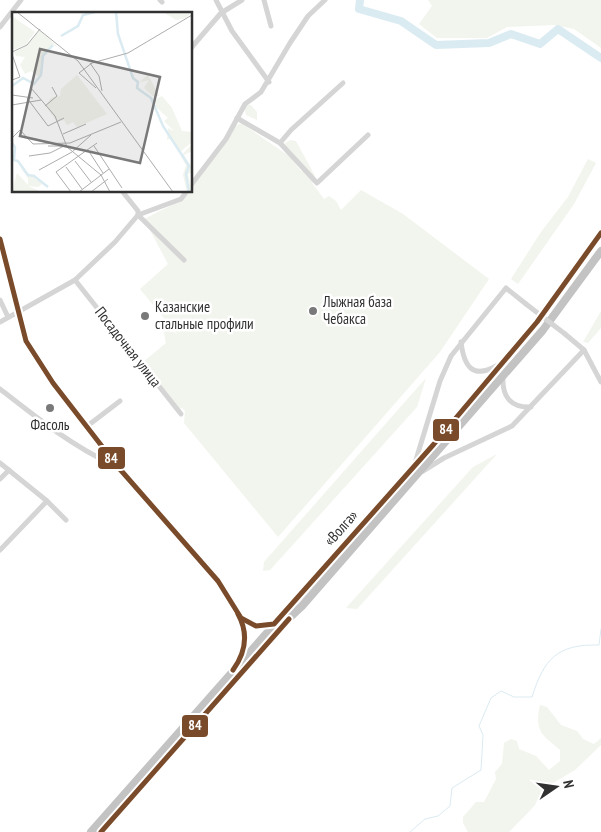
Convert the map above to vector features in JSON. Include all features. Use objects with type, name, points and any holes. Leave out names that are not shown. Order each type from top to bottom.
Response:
[{"type":"highway","name":"«Волга»","points":[[100,832],[416,470],[500,364],[537,322],[601,233]]},
{"type":"highway","name":"«Волга»","points":[[91,832],[241,660],[503,376],[543,330],[601,251]]},
{"type":"street","points":[[0,27],[21,0]]},
{"type":"street","points":[[216,0],[221,13],[268,82]]},
{"type":"street","points":[[192,47],[221,13],[242,0]]},
{"type":"street","points":[[264,0],[271,26]]},
{"type":"street","points":[[192,184],[226,138],[245,104],[261,92],[268,82],[294,36],[319,4],[325,0]]},
{"type":"street","points":[[280,144],[291,130],[343,83]]},
{"type":"street","points":[[236,118],[280,144],[317,183],[368,135]]},
{"type":"street","points":[[123,192],[138,211],[138,215],[184,260]]},
{"type":"street","points":[[0,322],[75,280],[115,242],[138,215],[181,199],[186,192]]},
{"type":"street","points":[[0,239],[18,312],[32,353],[118,467],[218,581],[241,618],[246,638],[241,660]]},
{"type":"street","name":"Посадочная улица","points":[[75,280],[181,414]]},
{"type":"street","points":[[416,470],[440,381],[451,356],[506,288],[584,350],[601,382]]},
{"type":"street","points":[[0,302],[8,317]]},
{"type":"street","points":[[461,342],[462,356],[472,370],[488,371],[500,364]]},
{"type":"street","points":[[416,470],[512,426],[584,350]]},
{"type":"street","points":[[503,376],[504,391],[510,402],[521,407],[532,407]]},
{"type":"street","points":[[0,389],[46,426],[79,449],[118,467]]},
{"type":"street","points":[[86,427],[120,401]]},
{"type":"street","points":[[0,463],[47,501],[66,520]]},
{"type":"street","points":[[0,479],[9,470]]},
{"type":"street","points":[[0,550],[47,501]]},
{"type":"street","points":[[241,618],[256,626],[274,624]]},
{"type":"shaded area","points":[[428,0],[601,0],[601,48],[574,29],[554,25],[507,27],[487,38],[437,38],[419,24],[432,6]]},
{"type":"shaded area","points":[[251,105],[257,112],[257,120],[246,115],[244,107]]},
{"type":"shaded area","name":"Лыжная база Чебакса","points":[[241,123],[289,156],[302,172],[300,165],[284,144],[290,140],[296,141],[315,176],[315,182],[312,183],[324,199],[329,196],[336,201],[341,210],[361,190],[403,214],[489,279],[440,352],[278,537],[184,423],[185,411],[182,408],[179,409],[143,362],[166,343],[164,333],[168,328],[177,334],[140,289],[168,264],[144,219],[184,199],[189,192],[192,192],[192,188],[236,126]]},
{"type":"shaded area","points":[[588,159],[596,163],[574,204],[518,284],[511,279],[541,232],[568,197]]},
{"type":"shaded area","points":[[601,311],[601,328],[588,343],[583,342]]},
{"type":"shaded area","points":[[426,378],[417,407],[270,570],[263,571],[264,562]]},
{"type":"shaded area","points":[[497,454],[357,609],[346,608],[473,467]]},
{"type":"shaded area","points":[[540,705],[547,707],[561,725],[577,731],[583,739],[594,744],[601,738],[601,745],[575,770],[548,786],[549,791],[509,832],[468,832],[463,823],[463,817],[476,802],[484,802],[496,779],[495,772],[502,764],[504,743],[511,739],[517,741],[519,749],[536,756],[549,770],[560,761],[560,750],[544,736],[539,727],[538,714]]},
{"type":"waterway","points":[[360,0],[359,9],[401,21],[436,45],[489,43],[511,34],[540,44],[558,29],[601,58]]},
{"type":"waterway","points":[[410,832],[425,819],[438,816],[450,806],[452,788],[481,770],[483,735],[479,726],[491,698],[501,691],[514,697],[532,697],[542,673],[554,656],[572,647],[599,645],[601,629]]},
{"type":"transit line","name":"84","points":[[0,239],[26,341],[53,383],[118,467],[218,581],[241,618],[256,626],[274,624],[434,444],[537,322],[601,233]]},
{"type":"transit line","name":"84","points":[[233,670],[241,656],[245,643],[244,629],[238,614]]},
{"type":"transit line","name":"84","points":[[101,832],[289,619]]},
{"type":"place","name":"Лыжная база Чебакса","points":[[313,311]]},
{"type":"place","name":"Казанские стальные профили","points":[[145,316]]},
{"type":"place","name":"Фасоль","points":[[50,408]]}]
